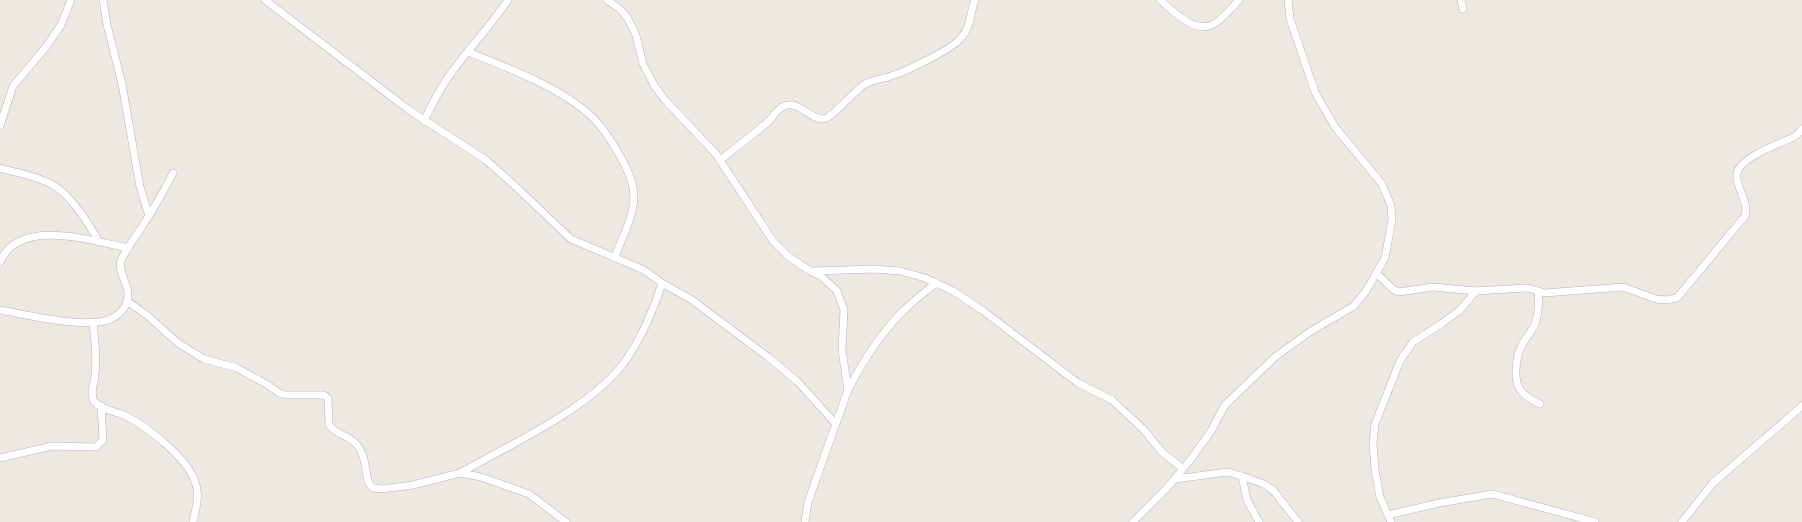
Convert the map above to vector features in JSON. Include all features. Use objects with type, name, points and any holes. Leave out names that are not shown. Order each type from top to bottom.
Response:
[{"type":"street","points":[[0,126],[13,86],[46,47],[61,25],[71,0]]},
{"type":"street","points":[[104,0],[107,24],[122,84],[140,187],[149,216]]},
{"type":"street","points":[[265,0],[424,121],[486,160],[571,239],[644,270],[662,283],[692,300],[768,357],[798,382],[835,423]]},
{"type":"street","points":[[424,121],[438,93],[455,68],[508,0]]},
{"type":"street","points":[[607,0],[621,10],[628,19],[636,35],[643,64],[654,85],[665,100],[720,160],[773,241],[788,256],[810,271],[821,276],[837,291],[844,310],[842,350],[848,390]]},
{"type":"street","points":[[720,160],[769,120],[782,107],[787,105],[795,106],[818,118],[825,119],[832,116],[843,103],[864,85],[879,78],[898,73],[952,46],[961,38],[970,23],[976,0]]},
{"type":"street","points":[[1160,0],[1180,18],[1196,25],[1209,26],[1216,22],[1239,0]]},
{"type":"street","points":[[1133,522],[1183,469],[1211,431],[1225,405],[1275,357],[1311,331],[1354,306],[1366,291],[1385,258],[1392,220],[1391,206],[1382,184],[1335,127],[1315,92],[1290,19],[1288,0]]},
{"type":"street","points":[[1461,0],[1463,9]]},
{"type":"street","points":[[468,52],[503,66],[569,100],[590,115],[610,137],[626,165],[632,182],[634,197],[632,211],[615,257]]},
{"type":"street","points":[[1376,273],[1394,290],[1399,292],[1433,287],[1476,291],[1528,288],[1545,293],[1623,287],[1656,300],[1677,298],[1745,216],[1746,207],[1736,176],[1739,168],[1749,159],[1792,138],[1802,129]]},
{"type":"street","points":[[0,168],[53,186],[69,200],[88,224],[99,242]]},
{"type":"street","points":[[0,310],[62,320],[93,322],[107,321],[124,310],[128,301],[128,288],[122,276],[120,263],[160,199],[174,173]]},
{"type":"street","points":[[0,262],[4,253],[13,244],[41,235],[77,238],[128,248]]},
{"type":"street","points":[[810,271],[873,269],[900,272],[925,278],[953,291],[982,310],[1078,383],[1112,400],[1144,430],[1162,452],[1183,469]]},
{"type":"street","points":[[128,301],[148,316],[178,343],[204,359],[237,368],[268,385],[279,393],[298,396],[323,395],[328,398],[329,425],[336,432],[357,444],[363,457],[369,484],[373,488],[382,489],[413,485],[460,473],[551,423],[607,382],[626,361],[652,316],[662,283]]},
{"type":"street","points":[[805,522],[808,502],[835,423],[848,390],[861,365],[881,336],[903,311],[936,283]]},
{"type":"street","points":[[1391,522],[1380,496],[1375,470],[1373,443],[1375,424],[1400,361],[1413,342],[1460,310],[1476,291]]},
{"type":"street","points":[[1538,291],[1539,306],[1535,325],[1522,344],[1516,363],[1516,376],[1520,391],[1527,397],[1540,404]]},
{"type":"street","points":[[93,322],[96,375],[92,396],[95,402],[101,406],[124,415],[172,449],[191,473],[197,488],[198,502],[193,522]]},
{"type":"street","points":[[0,458],[52,446],[96,447],[103,440],[101,406]]},
{"type":"street","points":[[1682,522],[1713,484],[1802,406]]},
{"type":"street","points":[[1175,479],[1228,472],[1242,476],[1264,484],[1273,490],[1298,522]]},
{"type":"street","points":[[460,473],[481,478],[529,494],[566,522]]},
{"type":"street","points":[[1242,476],[1247,500],[1259,522]]},
{"type":"street","points":[[1388,515],[1439,503],[1493,494],[1594,522]]}]
